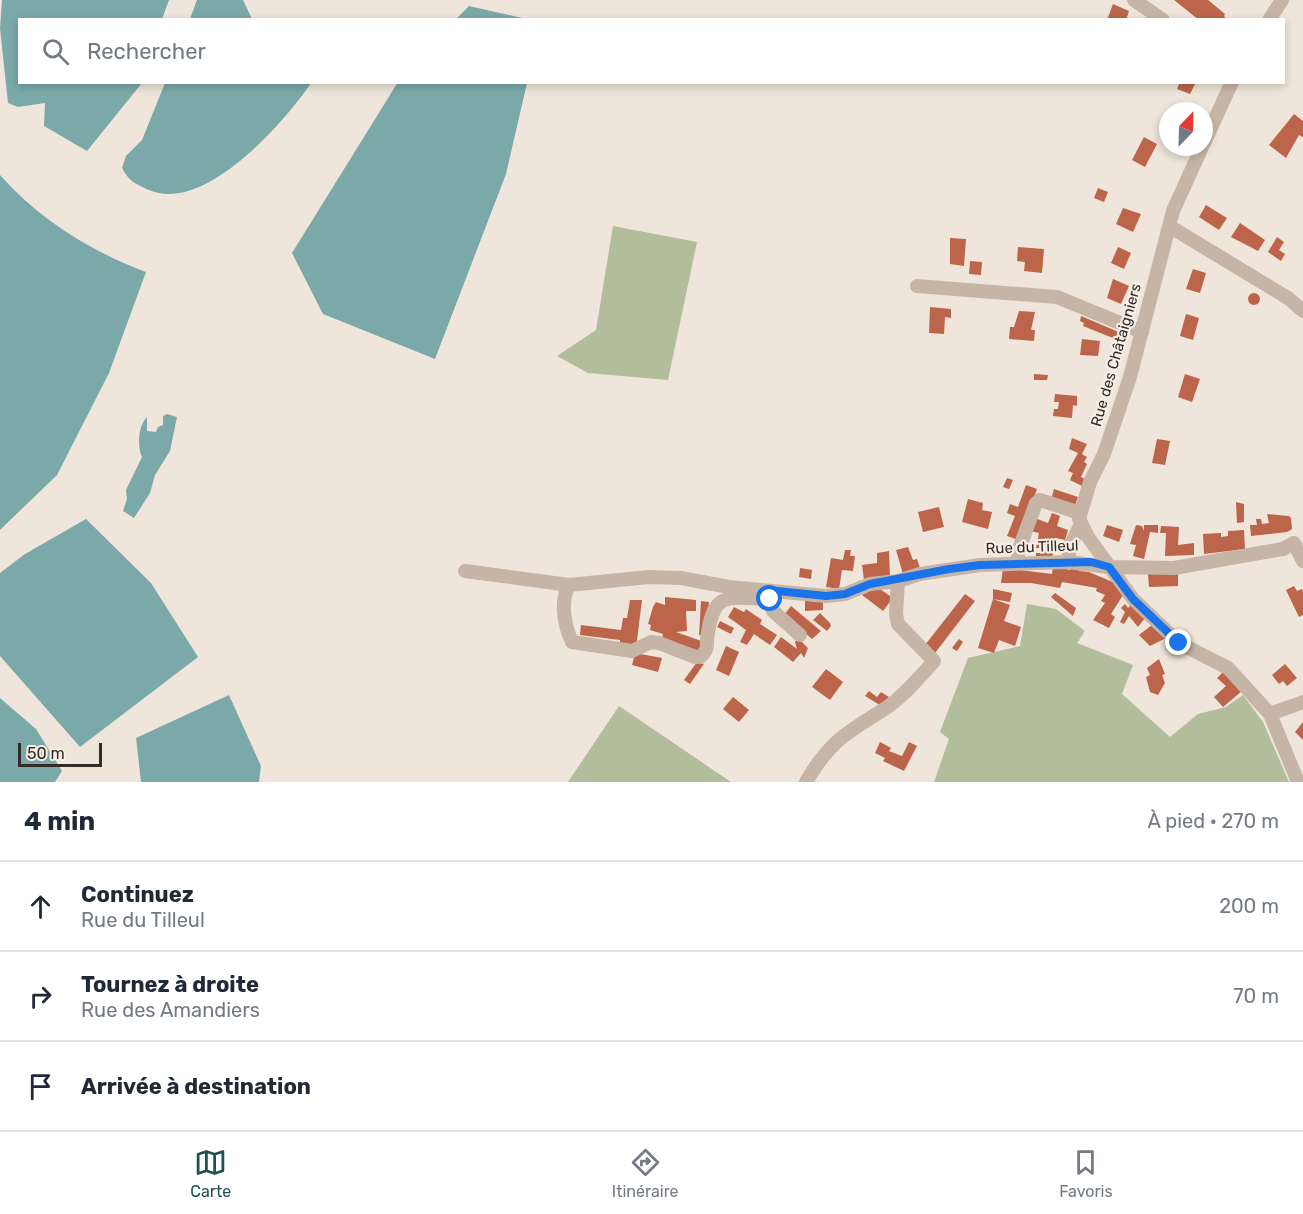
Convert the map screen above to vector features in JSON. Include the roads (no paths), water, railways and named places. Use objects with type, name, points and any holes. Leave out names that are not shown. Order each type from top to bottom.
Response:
[{"type":"street","points":[[1134,0],[1160,18]]},
{"type":"street","points":[[1270,18],[1282,0]]},
{"type":"street","name":"Rue des Châtaigniers","points":[[1213,123],[1231,84]]},
{"type":"street","name":"Rue des Châtaigniers","points":[[1068,562],[1070,546],[1090,482],[1104,454],[1142,332],[1173,211],[1198,156]]},
{"type":"street","points":[[1169,226],[1288,298],[1303,311]]},
{"type":"street","points":[[917,286],[1057,297],[1142,332]]},
{"type":"street","points":[[1017,564],[1019,549],[1036,503],[1041,500],[1080,519],[1109,567],[1133,599],[1179,643],[1228,668],[1270,714],[1298,782]]},
{"type":"street","name":"Rue du Tilleul","points":[[465,571],[568,585],[649,576],[681,578],[769,595],[826,596],[845,594],[870,584],[898,581],[949,569],[1068,562],[1109,567],[1174,568],[1283,549],[1299,540],[1303,561]]},
{"type":"street","points":[[806,782],[820,758],[832,744],[867,718],[885,709],[934,661],[898,624],[896,614],[898,581]]},
{"type":"street","points":[[568,585],[564,594],[566,629],[572,642],[632,651],[651,642],[700,657],[706,650],[710,617],[719,602],[729,598],[769,595],[773,611],[800,635]]},
{"type":"street","points":[[1270,714],[1303,702]]},
{"type":"water","points":[[2,0],[169,0],[162,18],[18,18],[18,84],[141,84],[87,151],[44,126],[45,103],[18,107],[8,103],[0,28]]},
{"type":"water","points":[[197,0],[243,0],[252,18],[190,18]]},
{"type":"water","points":[[469,6],[523,18],[457,18]]},
{"type":"water","points":[[164,84],[310,84],[262,141],[217,177],[194,189],[171,194],[149,190],[130,179],[122,168],[126,156],[142,140]]},
{"type":"water","points":[[397,84],[527,84],[506,174],[435,359],[323,314],[292,253]]},
{"type":"water","points":[[0,175],[32,206],[67,232],[105,254],[146,272],[109,373],[57,475],[0,530]]},
{"type":"water","points":[[167,414],[177,417],[170,451],[155,475],[150,493],[134,518],[123,511],[127,499],[126,490],[142,457],[139,442],[140,431],[147,417],[147,431],[156,432],[158,427],[163,425],[163,416]]},
{"type":"water","points":[[86,519],[151,583],[198,657],[80,747],[0,656],[0,573],[25,554]]},
{"type":"water","points":[[229,695],[261,766],[259,782],[141,782],[136,738]]},
{"type":"water","points":[[0,698],[36,729],[62,771],[55,782],[0,782]]}]
